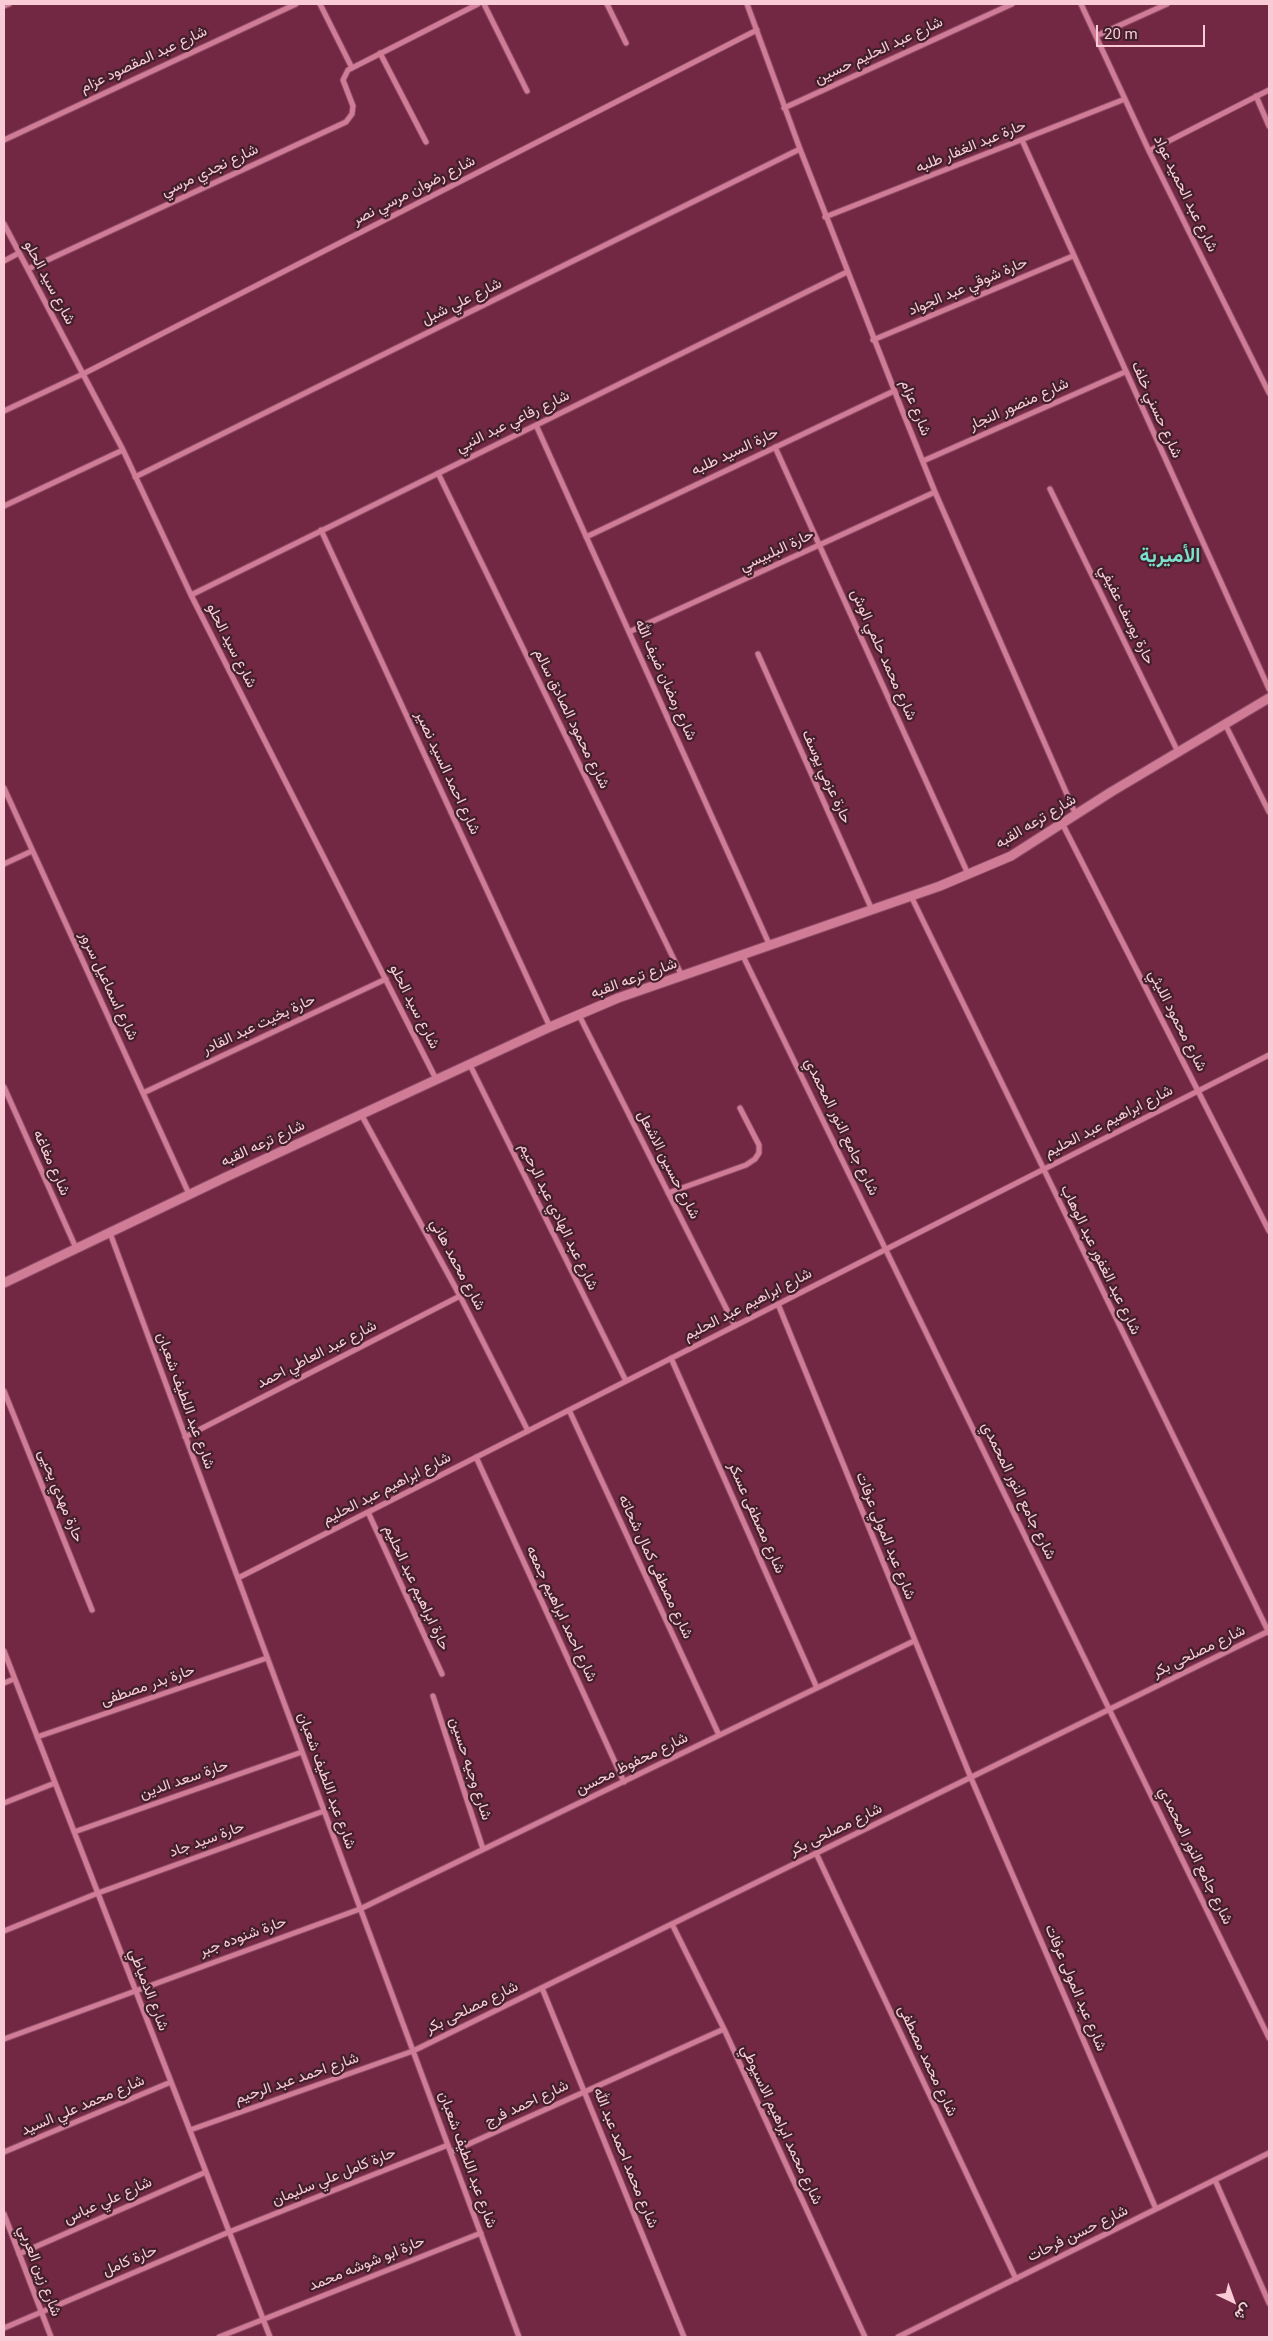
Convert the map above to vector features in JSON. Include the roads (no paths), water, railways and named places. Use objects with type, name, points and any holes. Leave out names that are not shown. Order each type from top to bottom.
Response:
[{"type":"street","points":[[4,6],[9,4]]},
{"type":"street","name":"شارع عبد المقصود عزام","points":[[4,140],[296,4]]},
{"type":"street","points":[[320,4],[352,68],[478,4]]},
{"type":"street","points":[[484,4],[527,91]]},
{"type":"street","points":[[607,4],[626,43]]},
{"type":"street","name":"شارع عزام","points":[[747,4],[784,108],[873,340],[935,492],[1076,815]]},
{"type":"street","name":"شارع عبد الحليم حسين","points":[[784,108],[1012,4]]},
{"type":"street","name":"شارع عبد الحميد عواد","points":[[1081,4],[1149,151],[1269,394]]},
{"type":"street","points":[[1096,36],[1168,4]]},
{"type":"street","name":"شارع رضوان مرسي نصر","points":[[4,411],[83,374],[757,30]]},
{"type":"street","points":[[380,53],[426,142]]},
{"type":"street","name":"شارع نجدي مرسي","points":[[28,269],[346,122],[352,114],[354,106],[343,76],[352,68]]},
{"type":"street","points":[[1149,151],[1269,90]]},
{"type":"street","points":[[1256,96],[1269,126]]},
{"type":"street","name":"حارة عبد الغفار طلبه","points":[[825,217],[1125,99]]},
{"type":"street","name":"شارع حسني خلف","points":[[1022,140],[1269,690]]},
{"type":"street","name":"شارع علي شبل","points":[[135,477],[800,149]]},
{"type":"street","name":"شارع سيد الحلو","points":[[4,224],[123,450],[191,595],[436,1079]]},
{"type":"street","points":[[4,261],[19,253]]},
{"type":"street","name":"حارة شوقي عبد الجواد","points":[[873,340],[1073,256]]},
{"type":"street","name":"شارع رفاعي عبد النبي","points":[[191,595],[847,272]]},
{"type":"street","name":"شارع منصور النجار","points":[[923,461],[1125,372]]},
{"type":"street","name":"حارة السيد طلبه","points":[[586,537],[894,391]]},
{"type":"street","name":"شارع رمضان ضيف الله","points":[[536,425],[770,946]]},
{"type":"street","name":"شارع محمد حلمي الوش","points":[[774,447],[968,874]]},
{"type":"street","points":[[4,506],[123,450]]},
{"type":"street","name":"شارع محمود الصادق سالم","points":[[438,473],[682,976]]},
{"type":"street","name":"حارة يوسف عفيفي","points":[[1050,489],[1178,752]]},
{"type":"street","name":"حارة البلبيسي","points":[[629,632],[935,492]]},
{"type":"street","name":"شارع احمد السيد نصير","points":[[321,530],[550,1027]]},
{"type":"street","name":"حارة عزمي يوسف","points":[[758,654],[872,910]]},
{"type":"street","name":"شارع ترعه القبه","points":[[4,1283],[189,1194],[550,1027],[682,976],[911,896],[1011,856],[1269,698]]},
{"type":"street","points":[[1225,724],[1269,812]]},
{"type":"street","name":"شارع اسماعيل سرور","points":[[4,788],[189,1194]]},
{"type":"street","name":"شارع محمود الليثي","points":[[1062,824],[1269,1231]]},
{"type":"street","points":[[4,864],[32,850]]},
{"type":"street","name":"شارع عبد الغفور عبد الوهاب","points":[[911,896],[1042,1170],[1269,1632]]},
{"type":"street","name":"شارع جامع النور المحمدي","points":[[743,956],[1269,2038]]},
{"type":"street","name":"حارة بخيت عبد القادر","points":[[143,1093],[386,979]]},
{"type":"street","name":"شارع حسين الاشعل","points":[[579,1015],[735,1326]]},
{"type":"street","name":"شارع ابراهيم عبد الحليم","points":[[238,1578],[1269,1055]]},
{"type":"street","name":"شارع عبد الهادي عبد الرحيم","points":[[469,1064],[626,1381]]},
{"type":"street","name":"شارع مغاغه","points":[[4,1088],[76,1248]]},
{"type":"street","points":[[668,1193],[746,1165],[755,1159],[759,1153],[759,1145],[740,1108]]},
{"type":"street","name":"شارع محمد هاني","points":[[361,1114],[460,1296],[528,1430]]},
{"type":"street","name":"شارع عبد اللطيف شعبان","points":[[110,1233],[519,2337]]},
{"type":"street","name":"شارع عبد العاطي احمد","points":[[185,1437],[460,1296]]},
{"type":"street","name":"شارع عبد المولي عرفات","points":[[778,1304],[970,1778]]},
{"type":"street","name":"شارع مصطفى عسكر","points":[[671,1358],[817,1688]]},
{"type":"street","name":"حارة مهدي يحيى","points":[[4,1390],[92,1610]]},
{"type":"street","name":"شارع مصطفى كمال شحاته","points":[[569,1410],[718,1736]]},
{"type":"street","name":"شارع احمد ابراهيم جمعه","points":[[476,1457],[624,1782]]},
{"type":"street","name":"حارة ابراهيم عبد الحليم","points":[[368,1512],[442,1674]]},
{"type":"street","name":"شارع مصلحى بكر","points":[[413,2051],[1269,1632]]},
{"type":"street","name":"شارع محفوظ محسن","points":[[360,1909],[914,1641]]},
{"type":"street","name":"شارع الدمياطي","points":[[4,1651],[270,2337]]},
{"type":"street","name":"حارة بدر مصطفى","points":[[37,1737],[267,1658]]},
{"type":"street","points":[[4,1683],[14,1679]]},
{"type":"street","name":"شارع وجيه حسين","points":[[433,1696],[484,1849]]},
{"type":"street","name":"حارة سعد الدين","points":[[74,1832],[302,1752]]},
{"type":"street","name":"شارع عبد المولى عرفات","points":[[970,1778],[1156,2209]]},
{"type":"street","points":[[4,1803],[55,1783]]},
{"type":"street","name":"حارة سيد جاد","points":[[4,1931],[98,1893],[324,1811]]},
{"type":"street","name":"شارع محمد مصطفى","points":[[816,1853],[1016,2279]]},
{"type":"street","name":"حارة شنوده جبر","points":[[4,2039],[360,1909]]},
{"type":"street","name":"شارع محمد ابراهيم الاسيوطي","points":[[672,1924],[724,2029],[865,2337]]},
{"type":"street","name":"شارع محمد احمد عبد الله","points":[[542,1988],[684,2337]]},
{"type":"street","name":"شارع احمد فرج","points":[[451,2152],[724,2029]]},
{"type":"street","name":"شارع احمد عبد الرحيم","points":[[190,2130],[413,2051]]},
{"type":"street","name":"شارع محمد علي السيد","points":[[4,2152],[171,2082]]},
{"type":"street","name":"حارة كامل علي سليمان","points":[[229,2232],[448,2144]]},
{"type":"street","name":"شارع حسن فرحات","points":[[898,2337],[1269,2153]]},
{"type":"street","name":"شارع علي عباس","points":[[19,2254],[206,2172]]},
{"type":"street","points":[[1215,2180],[1269,2303]]},
{"type":"street","name":"شارع زين العربي","points":[[4,2214],[51,2337]]},
{"type":"street","name":"حارة كامل","points":[[4,2328],[229,2232]]},
{"type":"street","name":"حارة ابو شوشه محمد","points":[[219,2337],[481,2233]]},
{"type":"district","name":"الأميرية","points":[[1170,557]]}]
